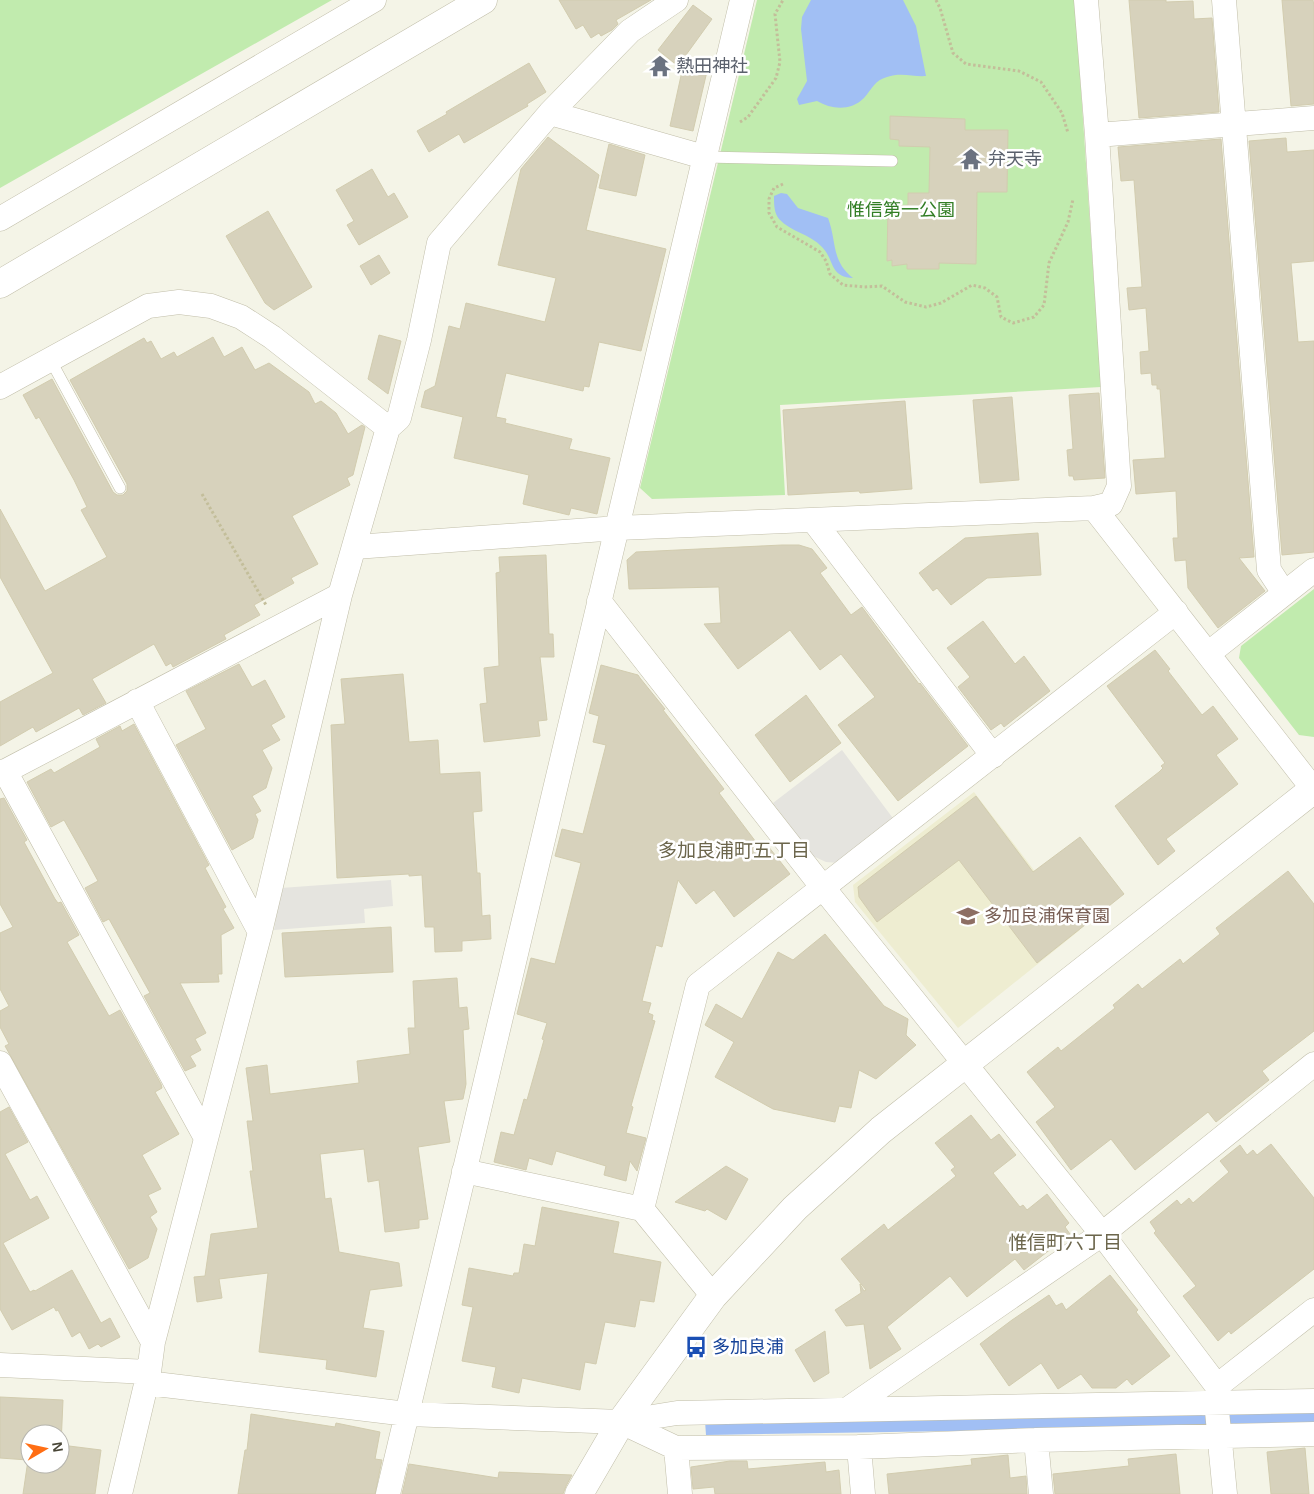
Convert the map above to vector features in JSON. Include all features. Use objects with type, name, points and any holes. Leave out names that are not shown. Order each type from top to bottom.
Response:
[{"type":"street","points":[[0,219],[374,0]]},
{"type":"street","points":[[0,284],[483,0]]},
{"type":"street","points":[[120,1494],[148,1378],[153,1342],[260,932],[340,595],[388,428],[399,418],[420,340],[439,243],[550,113],[630,31],[676,0]]},
{"type":"street","points":[[388,1494],[742,0]]},
{"type":"street","points":[[355,547],[618,528],[1094,508],[1111,504],[1119,486],[1097,135],[1086,0]]},
{"type":"street","points":[[1224,0],[1268,570],[1284,594]]},
{"type":"street","points":[[550,113],[704,157]]},
{"type":"street","points":[[1097,135],[1314,118]]},
{"type":"street","points":[[0,387],[148,306],[178,302],[211,306],[241,317],[272,338],[388,428]]},
{"type":"street","points":[[579,1494],[621,1422],[713,1296],[795,1208],[881,1130],[1314,790],[1094,508]]},
{"type":"street","points":[[813,520],[993,756]]},
{"type":"street","points":[[1209,653],[1314,570]]},
{"type":"street","points":[[206,1138],[2,773],[340,595]]},
{"type":"street","points":[[599,601],[824,889],[1102,1234],[1218,1414],[1225,1494]]},
{"type":"street","points":[[642,1210],[698,985],[824,889],[1176,612]]},
{"type":"street","points":[[138,701],[260,932]]},
{"type":"street","points":[[0,1063],[153,1342]]},
{"type":"street","points":[[848,1410],[1102,1234],[1314,1064]]},
{"type":"street","points":[[464,1171],[642,1210],[713,1296]]},
{"type":"street","points":[[1218,1414],[1314,1310]]},
{"type":"street","points":[[0,1365],[148,1378],[407,1414],[621,1422],[677,1413],[848,1410],[1218,1414],[1314,1434]]},
{"type":"street","points":[[621,1422],[676,1448],[859,1447],[1036,1440],[1314,1401]]},
{"type":"street","points":[[1036,1440],[1041,1494]]},
{"type":"street","points":[[859,1447],[863,1494]]},
{"type":"street","points":[[676,1448],[680,1494]]},
{"type":"lane","points":[[704,157],[892,161]]},
{"type":"lane","points":[[50,359],[120,488]]},
{"type":"path","points":[[711,130],[732,126],[748,117],[776,78],[780,62],[775,14],[783,0]]},
{"type":"path","points":[[936,0],[953,53],[966,64],[1019,71],[1041,82],[1062,113],[1070,138]]},
{"type":"path","points":[[783,184],[774,188],[769,199],[769,212],[777,227],[820,252],[830,274],[843,285],[882,286],[906,302],[926,307],[941,303],[972,285],[985,288],[997,297],[1001,317],[1013,324],[1034,317],[1044,305],[1049,263],[1068,222],[1073,191]]},
{"type":"path","points":[[202,494],[278,627]]},
{"type":"shaded area","points":[[842,750],[895,821],[839,863],[826,862],[813,856],[773,803]]},
{"type":"shaded area","name":"多加良浦保育園","points":[[974,792],[1080,930],[958,1028],[855,902],[853,885]]},
{"type":"shaded area","points":[[391,880],[393,906],[364,909],[365,923],[274,930],[281,888]]},
{"type":"green space","points":[[0,0],[332,0],[0,188]]},
{"type":"green space","name":"惟信第一公園","points":[[757,0],[1075,0],[1101,387],[780,405],[785,495],[652,499],[640,488]]},
{"type":"green space","points":[[1314,589],[1314,737],[1299,735],[1239,658],[1241,646]]},
{"type":"water","points":[[811,0],[903,0],[916,26],[926,76],[897,75],[883,78],[864,98],[847,107],[829,106],[817,101],[799,105],[797,99],[807,81],[801,29],[802,17]]},
{"type":"water","points":[[781,193],[787,194],[798,208],[828,218],[838,258],[846,272],[853,278],[840,275],[833,267],[822,247],[789,227],[777,217],[774,196]]},
{"type":"water","points":[[1314,1411],[1314,1425],[1235,1428],[1234,1414]]},
{"type":"water","points":[[1202,1413],[1204,1427],[706,1435],[705,1421]]},
{"type":"building","points":[[559,0],[651,0],[616,20],[618,24],[612,30],[601,36],[599,33],[591,38],[583,25],[576,29]]},
{"type":"building","points":[[1129,0],[1193,1],[1194,19],[1212,18],[1219,112],[1139,118]]},
{"type":"building","points":[[1282,0],[1313,0],[1314,104],[1291,106]]},
{"type":"building","points":[[693,5],[712,19],[678,66],[658,50]]},
{"type":"building","points":[[684,62],[708,67],[693,131],[670,126]]},
{"type":"building","points":[[529,63],[546,92],[527,104],[528,106],[464,143],[459,134],[429,152],[417,131]]},
{"type":"building","points":[[890,116],[965,119],[965,130],[1008,130],[1007,192],[977,192],[976,264],[939,263],[939,269],[907,269],[907,264],[892,266],[892,260],[887,261],[888,207],[908,205],[908,193],[929,193],[930,147],[899,146],[899,140],[890,139]]},
{"type":"building","points":[[548,137],[599,175],[586,230],[666,249],[641,351],[599,342],[589,387],[584,386],[583,391],[506,373],[496,417],[506,419],[505,423],[572,439],[569,449],[610,458],[597,514],[571,508],[569,515],[523,504],[529,475],[454,458],[463,417],[421,407],[425,391],[435,386],[449,326],[460,329],[466,303],[545,322],[556,278],[498,265],[521,169]]},
{"type":"building","points":[[1286,138],[1287,152],[1314,150],[1314,261],[1291,263],[1298,342],[1314,341],[1314,552],[1282,555],[1249,141]]},
{"type":"building","points":[[1221,139],[1254,557],[1239,558],[1265,591],[1218,628],[1188,588],[1186,560],[1175,561],[1173,538],[1178,538],[1176,491],[1136,494],[1133,460],[1165,458],[1160,389],[1157,389],[1157,385],[1152,385],[1151,373],[1141,374],[1140,352],[1149,351],[1146,308],[1129,310],[1127,288],[1142,287],[1134,180],[1121,181],[1118,147]]},
{"type":"building","points":[[609,144],[645,155],[636,196],[599,188]]},
{"type":"building","points":[[372,169],[388,197],[394,193],[408,217],[359,245],[347,225],[354,221],[336,190]]},
{"type":"building","points":[[268,211],[312,287],[274,310],[265,303],[226,236]]},
{"type":"building","points":[[379,255],[390,273],[371,285],[360,266]]},
{"type":"building","points":[[379,335],[401,341],[388,394],[368,379]]},
{"type":"building","points":[[213,337],[224,357],[242,347],[255,370],[269,363],[309,392],[315,404],[321,401],[336,413],[348,434],[362,425],[365,427],[353,475],[347,478],[350,485],[292,516],[318,564],[291,578],[294,583],[254,605],[260,615],[224,635],[226,639],[173,667],[171,663],[166,666],[154,644],[92,679],[106,703],[83,715],[79,708],[36,732],[33,727],[0,746],[0,702],[53,673],[0,577],[0,509],[45,591],[107,557],[81,510],[87,507],[74,480],[39,417],[36,419],[23,395],[52,379],[113,492],[117,495],[123,495],[127,491],[127,484],[70,380],[144,338],[147,343],[151,341],[161,359],[174,352],[177,357]]},
{"type":"building","points":[[1099,393],[1105,478],[1074,480],[1073,476],[1069,476],[1067,450],[1073,449],[1069,395]]},
{"type":"building","points":[[1012,397],[1019,480],[980,483],[973,400]]},
{"type":"building","points":[[905,401],[912,489],[788,495],[783,410]]},
{"type":"building","points":[[1038,533],[1041,575],[987,578],[951,605],[937,588],[933,591],[919,573],[965,538]]},
{"type":"building","points":[[799,545],[812,549],[827,568],[820,573],[851,615],[862,607],[968,746],[898,801],[838,725],[875,697],[841,654],[820,670],[790,630],[738,669],[704,624],[721,623],[719,587],[629,589],[627,560],[636,552]]},
{"type":"building","points":[[546,555],[549,634],[553,634],[554,657],[540,657],[547,720],[538,721],[540,736],[484,742],[480,704],[487,703],[484,668],[499,666],[496,573],[500,572],[499,557]]},
{"type":"building","points":[[983,621],[1015,664],[1024,656],[1050,691],[1004,727],[1001,723],[991,730],[958,687],[970,677],[947,648]]},
{"type":"building","points":[[1155,650],[1170,669],[1168,671],[1202,715],[1213,706],[1238,739],[1216,755],[1238,784],[1166,839],[1175,851],[1158,865],[1115,806],[1159,772],[1163,768],[1161,766],[1165,763],[1107,686]]},
{"type":"building","points":[[239,664],[252,687],[265,680],[285,717],[271,725],[280,740],[262,750],[272,768],[266,788],[252,796],[261,811],[255,814],[258,820],[253,838],[232,850],[176,745],[206,729],[186,691]]},
{"type":"building","points":[[601,665],[638,675],[724,789],[719,793],[762,850],[768,846],[790,874],[734,917],[714,890],[696,904],[678,880],[662,947],[656,945],[642,1001],[651,1003],[648,1013],[653,1015],[652,1020],[655,1021],[631,1106],[633,1107],[626,1133],[646,1138],[637,1171],[630,1161],[626,1181],[604,1175],[606,1166],[556,1151],[552,1165],[529,1158],[526,1170],[494,1162],[501,1132],[514,1135],[524,1099],[527,1100],[544,1040],[542,1039],[547,1023],[517,1014],[531,958],[555,964],[581,863],[555,856],[562,829],[583,834],[606,745],[593,742],[599,716],[589,713]]},
{"type":"building","points":[[403,674],[409,742],[438,740],[440,774],[480,772],[482,811],[473,812],[477,873],[480,873],[482,916],[490,915],[491,939],[462,941],[462,951],[435,952],[434,927],[425,927],[422,875],[337,878],[331,725],[345,724],[341,679]]},
{"type":"building","points":[[806,695],[841,743],[790,782],[755,735]]},
{"type":"building","points":[[134,724],[209,865],[205,868],[226,907],[223,909],[234,928],[221,935],[222,974],[218,974],[219,982],[180,983],[206,1033],[195,1039],[201,1050],[190,1056],[196,1066],[185,1071],[144,996],[150,993],[109,919],[103,922],[85,888],[98,881],[86,859],[64,820],[51,827],[27,782],[51,769],[54,773],[100,747],[96,739],[120,726],[122,731]]},
{"type":"building","points":[[976,796],[1033,872],[1080,837],[1124,894],[1037,963],[959,860],[877,922],[859,897],[858,887]]},
{"type":"building","points":[[4,798],[27,840],[24,842],[55,899],[58,903],[61,902],[79,935],[67,942],[109,1016],[120,1010],[161,1084],[162,1088],[155,1092],[179,1134],[142,1155],[161,1189],[148,1195],[157,1212],[150,1217],[157,1229],[148,1258],[129,1269],[5,1046],[9,1044],[0,1027],[0,1011],[9,1006],[0,989],[0,933],[13,927],[0,904],[0,799]]},
{"type":"building","points":[[1288,871],[1314,904],[1314,1031],[1262,1071],[1269,1080],[1216,1122],[1208,1112],[1135,1170],[1111,1139],[1071,1170],[1036,1122],[1055,1107],[1027,1072],[1058,1047],[1061,1051],[1115,1008],[1113,1005],[1138,984],[1142,989],[1180,959],[1183,964],[1220,934],[1216,928]]},
{"type":"building","points":[[391,927],[393,972],[285,977],[282,933]]},
{"type":"building","points":[[825,934],[884,1006],[908,1019],[906,1035],[916,1045],[876,1079],[859,1070],[851,1108],[839,1106],[835,1122],[773,1109],[715,1077],[734,1042],[705,1025],[716,1004],[742,1019],[778,952],[793,960]]},
{"type":"building","points":[[457,978],[459,1008],[467,1007],[469,1029],[463,1030],[466,1084],[463,1099],[444,1101],[450,1142],[418,1147],[428,1219],[419,1220],[419,1228],[385,1232],[379,1180],[368,1182],[364,1149],[320,1154],[325,1199],[331,1198],[339,1252],[399,1263],[402,1286],[370,1290],[363,1328],[384,1331],[376,1377],[326,1369],[327,1360],[259,1352],[268,1273],[219,1279],[222,1298],[197,1302],[194,1277],[205,1276],[211,1234],[258,1228],[250,1171],[253,1171],[247,1121],[253,1121],[246,1068],[267,1065],[270,1094],[359,1083],[357,1061],[410,1054],[408,1028],[415,1028],[413,981]]},
{"type":"building","points":[[9,1107],[28,1142],[5,1154],[30,1200],[37,1196],[49,1218],[3,1243],[30,1292],[72,1270],[101,1323],[110,1318],[120,1337],[101,1347],[98,1344],[89,1349],[80,1332],[72,1337],[58,1310],[56,1311],[54,1307],[12,1330],[0,1309],[0,1112]]},
{"type":"building","points":[[971,1115],[991,1140],[999,1134],[1016,1155],[993,1173],[1020,1207],[1023,1205],[1027,1210],[1047,1194],[1069,1223],[1065,1227],[1070,1234],[1024,1270],[1015,1259],[967,1297],[950,1276],[887,1327],[901,1349],[870,1369],[864,1324],[846,1326],[835,1310],[861,1293],[860,1284],[864,1291],[866,1290],[841,1259],[884,1224],[888,1230],[956,1176],[951,1170],[955,1167],[935,1143]]},
{"type":"building","points":[[1271,1144],[1314,1198],[1314,1269],[1231,1334],[1229,1331],[1218,1341],[1183,1296],[1196,1286],[1154,1233],[1156,1231],[1150,1222],[1177,1200],[1181,1205],[1189,1198],[1193,1203],[1229,1172],[1220,1161],[1240,1145],[1247,1155],[1253,1150],[1257,1155]]},
{"type":"building","points":[[726,1166],[748,1179],[726,1220],[707,1209],[705,1211],[675,1202]]},
{"type":"building","points":[[542,1207],[619,1222],[613,1253],[661,1262],[654,1302],[640,1300],[635,1327],[605,1322],[596,1364],[585,1362],[580,1390],[522,1378],[519,1393],[492,1387],[496,1367],[462,1361],[473,1307],[462,1305],[469,1268],[513,1276],[514,1273],[519,1273],[524,1244],[535,1246]]},
{"type":"building","points":[[1110,1275],[1138,1310],[1136,1312],[1170,1356],[1132,1385],[1127,1379],[1116,1388],[1092,1388],[1081,1374],[1058,1389],[1041,1363],[1009,1386],[980,1344],[1049,1295],[1056,1306],[1062,1303],[1066,1310]]},
{"type":"building","points":[[825,1331],[829,1373],[814,1382],[795,1350]]},
{"type":"building","points":[[0,1397],[63,1400],[62,1424],[20,1424],[20,1459],[0,1458]]},
{"type":"building","points":[[251,1414],[335,1427],[336,1423],[380,1432],[375,1459],[382,1460],[375,1494],[238,1494],[245,1450],[247,1450]]},
{"type":"building","points":[[70,1446],[101,1450],[95,1494],[23,1494],[26,1474],[70,1474]]},
{"type":"building","points":[[1305,1448],[1309,1494],[1271,1494],[1267,1452]]},
{"type":"building","points":[[1176,1454],[1180,1494],[1055,1494],[1053,1474],[1129,1466],[1128,1459]]},
{"type":"building","points":[[1008,1455],[1010,1478],[1026,1476],[1027,1494],[889,1494],[887,1474],[972,1465],[971,1459]]},
{"type":"building","points":[[730,1461],[747,1461],[748,1469],[825,1462],[826,1472],[839,1470],[841,1494],[715,1494],[714,1487],[693,1489],[691,1467]]},
{"type":"building","points":[[409,1464],[498,1478],[499,1472],[572,1475],[563,1494],[402,1494]]},
{"type":"waterway","points":[[1192,1420],[1246,1419]]},
{"type":"place","name":"熱田神社","points":[[660,66]]},
{"type":"place","name":"弁天寺","points":[[971,159]]},
{"type":"place","name":"多加良浦保育園","points":[[968,916]]},
{"type":"place","name":"多加良浦","points":[[696,1347]]},
{"type":"district","name":"多加良浦町五丁目","points":[[734,850]]},
{"type":"district","name":"惟信町六丁目","points":[[1065,1242]]}]
